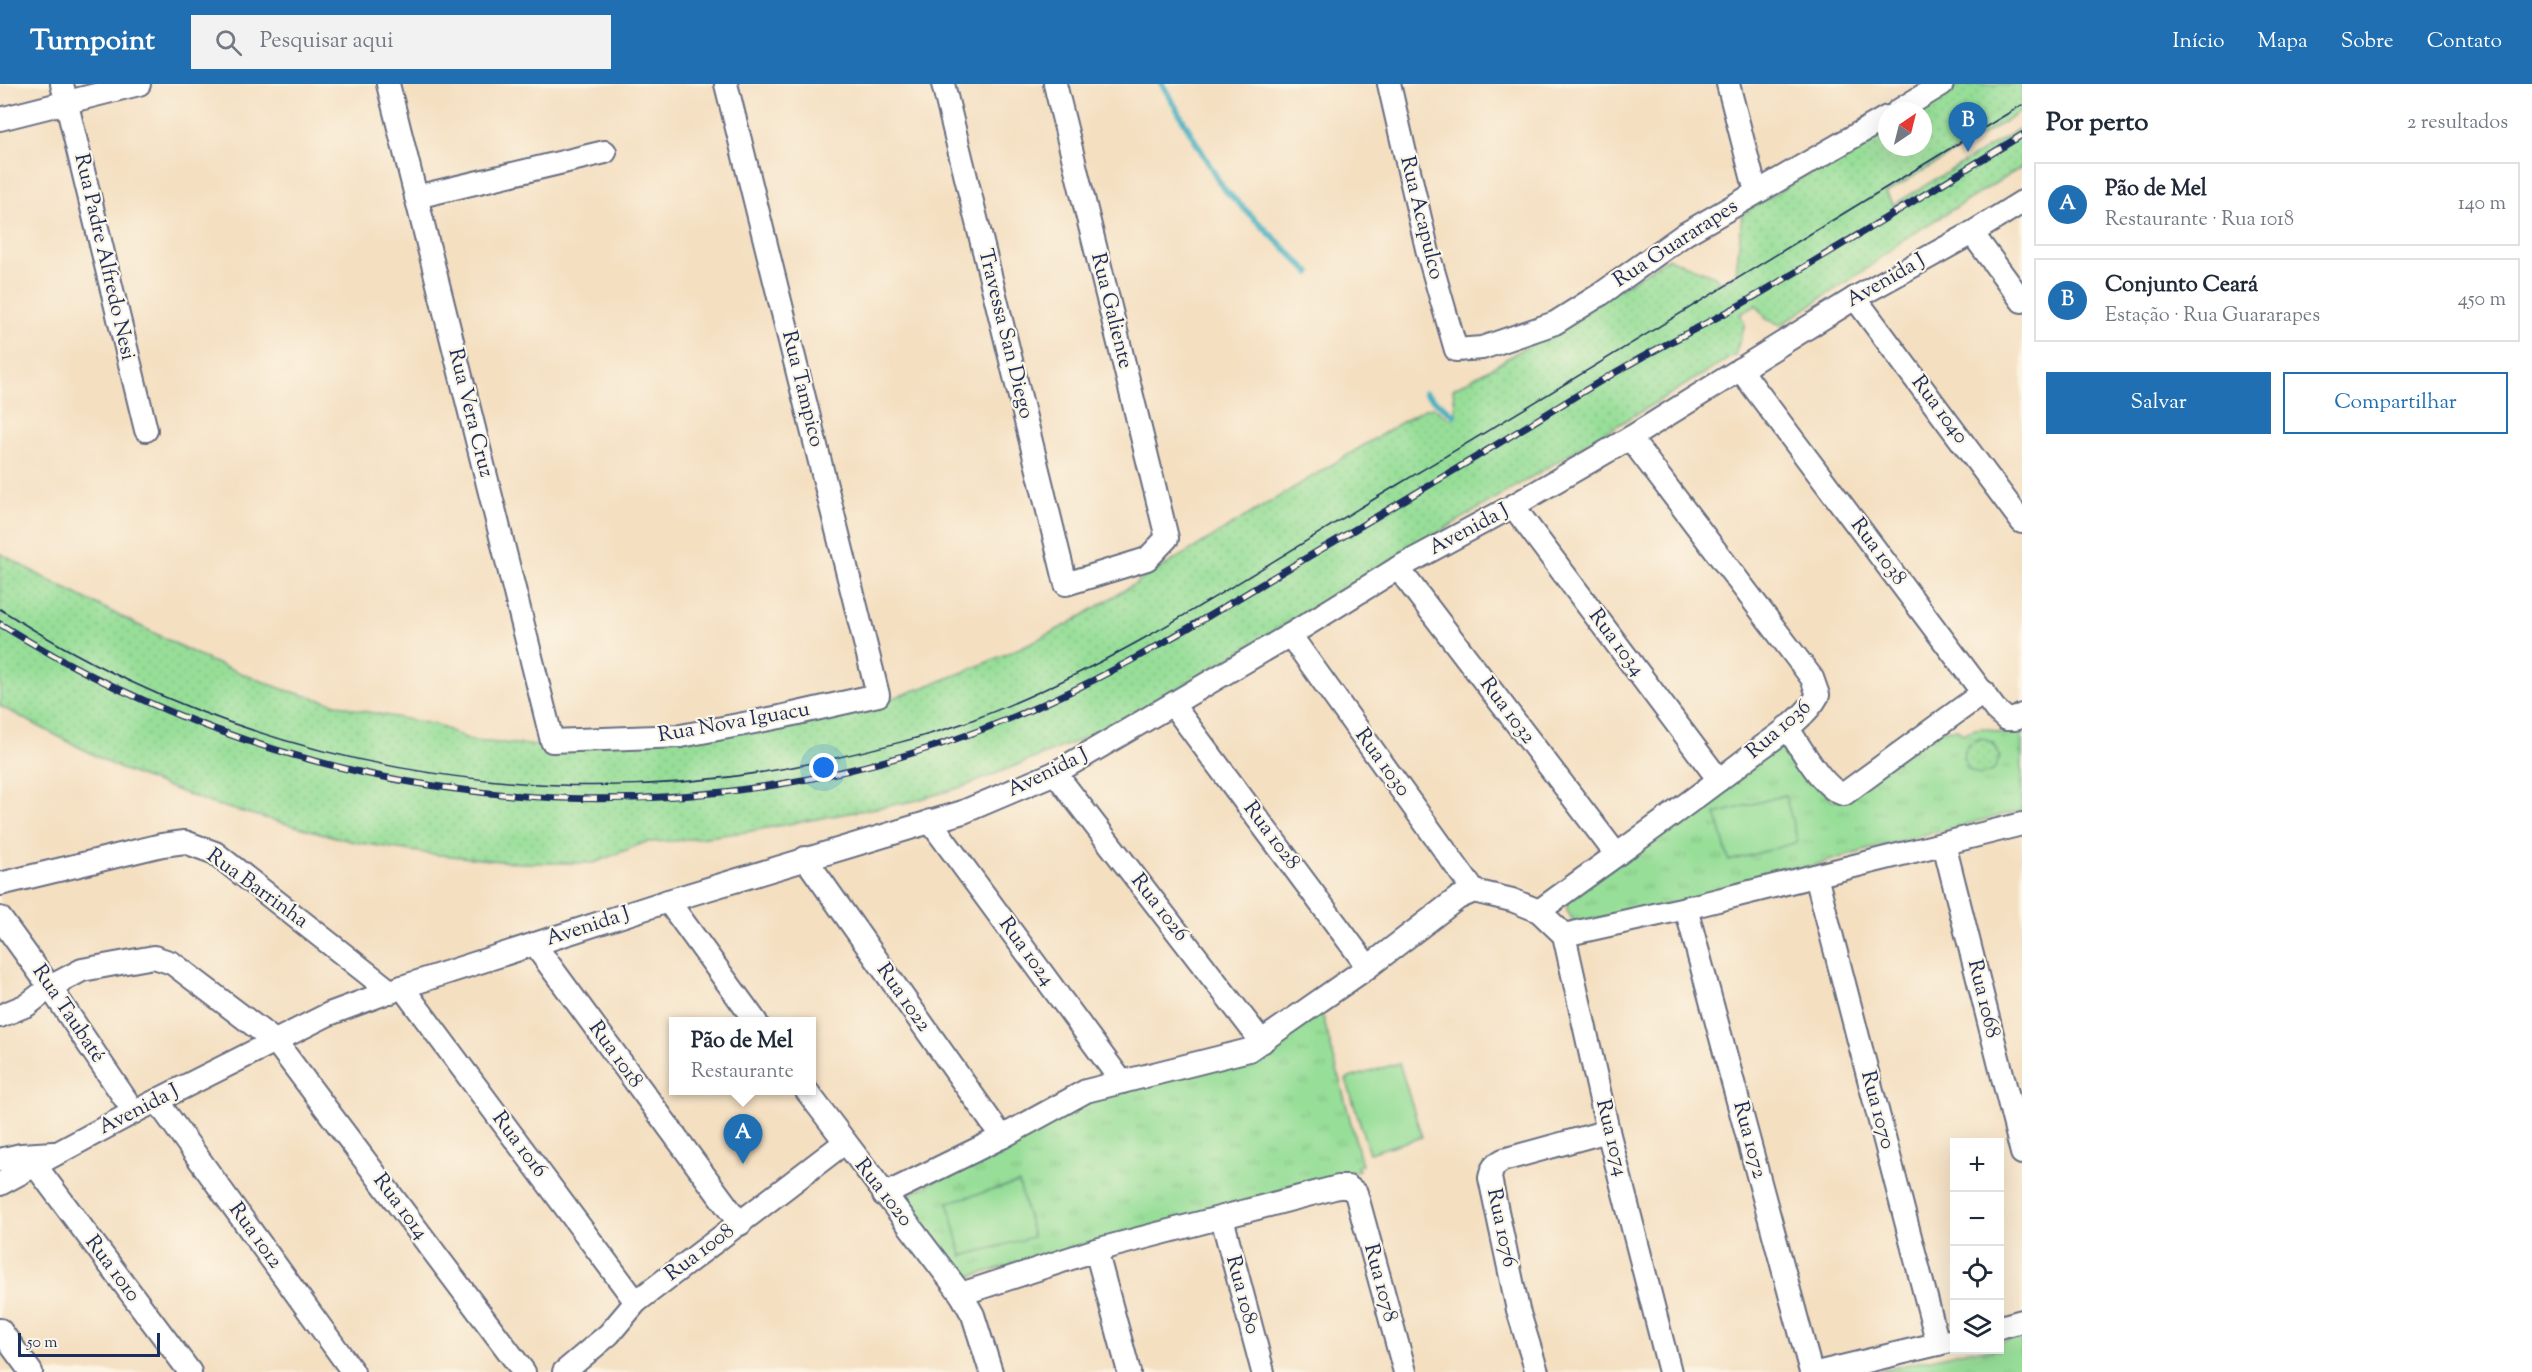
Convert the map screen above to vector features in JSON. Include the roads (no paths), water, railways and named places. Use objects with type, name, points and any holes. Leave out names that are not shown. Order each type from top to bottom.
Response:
[{"type":"street","points":[[0,119],[64,93],[138,84]]},
{"type":"street","name":"Rua Vera Cruz","points":[[388,84],[552,741]]},
{"type":"street","name":"Rua Tampico","points":[[726,84],[878,695]]},
{"type":"street","name":"Travessa San Diego","points":[[943,84],[1066,584],[1147,559],[1167,538]]},
{"type":"street","name":"Rua Galiente","points":[[1055,84],[1167,538]]},
{"type":"street","name":"Rua Acapulco","points":[[1389,84],[1428,253],[1456,350]]},
{"type":"street","points":[[1728,84],[1756,192]]},
{"type":"street","points":[[1913,102],[1942,84]]},
{"type":"street","name":"Rua Padre Alfredo Nesi","points":[[64,93],[146,430]]},
{"type":"street","name":"Rua Guararapes","points":[[1456,350],[1482,348],[1555,323],[1601,294],[1685,234],[1878,122]]},
{"type":"street","points":[[416,197],[605,152]]},
{"type":"street","name":"Avenida J","points":[[0,1184],[134,1112],[328,1014],[397,989],[668,901],[963,812],[1055,773],[1173,705],[1398,568],[1513,506],[1630,438],[1855,298],[1972,233],[2022,202]]},
{"type":"street","points":[[1972,233],[2022,301]]},
{"type":"street","name":"Rua 1040","points":[[1855,298],[2022,522]]},
{"type":"street","name":"Rua 1038","points":[[1740,369],[1995,709],[2006,719],[2015,719],[2022,715]]},
{"type":"street","name":"Rua 1036","points":[[1539,911],[1719,780],[1787,727],[1814,703],[1818,695],[1817,687],[1630,438]]},
{"type":"street","name":"Rua 1034","points":[[1513,506],[1719,780]]},
{"type":"street","name":"Rua 1032","points":[[1398,568],[1616,854]]},
{"type":"street","name":"Rua 1030","points":[[1290,635],[1474,891]]},
{"type":"street","points":[[1787,727],[1827,785],[1837,793],[1844,794],[1983,692]]},
{"type":"street","name":"Rua Nova Iguacu","points":[[552,741],[681,736],[878,695]]},
{"type":"street","name":"Rua 1028","points":[[1173,705],[1368,967]]},
{"type":"street","name":"Rua 1026","points":[[1055,773],[1262,1042]]},
{"type":"street","name":"Rua 1024","points":[[930,822],[1122,1083]]},
{"type":"street","points":[[884,1195],[1002,1137],[1086,1091],[1249,1050],[1368,967],[1458,898],[1474,891],[1512,900],[1539,911],[1564,935],[1686,909],[2022,824]]},
{"type":"street","name":"Rua Barrinha","points":[[0,884],[162,845],[185,842],[215,853],[397,989]]},
{"type":"street","name":"Rua 1068","points":[[1944,844],[2022,1154]]},
{"type":"street","name":"Rua 1022","points":[[805,858],[1002,1137]]},
{"type":"street","name":"Rua 1070","points":[[1816,876],[1946,1342]]},
{"type":"street","points":[[668,901],[752,1017]]},
{"type":"street","name":"Rua 1072","points":[[1686,909],[1811,1372]]},
{"type":"street","name":"Rua Taubaté","points":[[0,918],[51,987],[134,1112]]},
{"type":"street","name":"Rua 1074","points":[[1564,935],[1608,1131],[1671,1372]]},
{"type":"street","name":"Rua 1018","points":[[534,944],[740,1224]]},
{"type":"street","name":"Rua 1014","points":[[0,1016],[27,1005],[51,987],[82,970],[154,957],[172,963],[276,1042],[524,1372]]},
{"type":"street","name":"Rua 1016","points":[[397,989],[636,1302]]},
{"type":"street","name":"Rua 1020","points":[[810,1095],[961,1294],[973,1315],[991,1372]]},
{"type":"street","name":"Rua 1012","points":[[157,1101],[353,1372]]},
{"type":"street","name":"Rua 1076","points":[[1537,1372],[1518,1310],[1490,1178],[1491,1170],[1494,1165],[1503,1160],[1608,1131]]},
{"type":"street","name":"Rua 1008","points":[[564,1372],[609,1334],[636,1302],[844,1143]]},
{"type":"street","points":[[0,1160],[41,1152],[57,1154]]},
{"type":"street","name":"Rua 1010","points":[[35,1165],[190,1372]]},
{"type":"street","name":"Rua 1078","points":[[1222,1218],[1338,1187],[1348,1188],[1356,1193],[1405,1372]]},
{"type":"street","points":[[961,1294],[1096,1250],[1222,1218]]},
{"type":"street","name":"Rua 1080","points":[[1222,1218],[1263,1372]]},
{"type":"street","points":[[1096,1250],[1129,1372]]},
{"type":"street","points":[[2004,1326],[2022,1321]]},
{"type":"street","points":[[0,1330],[31,1372]]},
{"type":"street","points":[[1821,1372],[1946,1342]]},
{"type":"waterway","points":[[1162,84],[1223,188],[1310,273]]},
{"type":"waterway","points":[[1425,393],[1454,415]]},
{"type":"tram line","points":[[0,609],[94,663],[192,708],[294,743],[398,767],[504,782],[612,785],[720,778],[827,760],[880,747],[967,722],[1024,699],[1080,672],[1189,613],[2022,105]]},
{"type":"railway","points":[[0,624],[121,690],[246,740],[376,776],[509,795],[642,798],[776,785],[908,754],[1037,707],[1157,646],[1429,486],[1615,373],[1780,282],[2022,135]]},
{"type":"place","name":"Conjunto Ceará","points":[[1968,152]]},
{"type":"place","name":"Pão de Mel","points":[[743,1164]]}]
